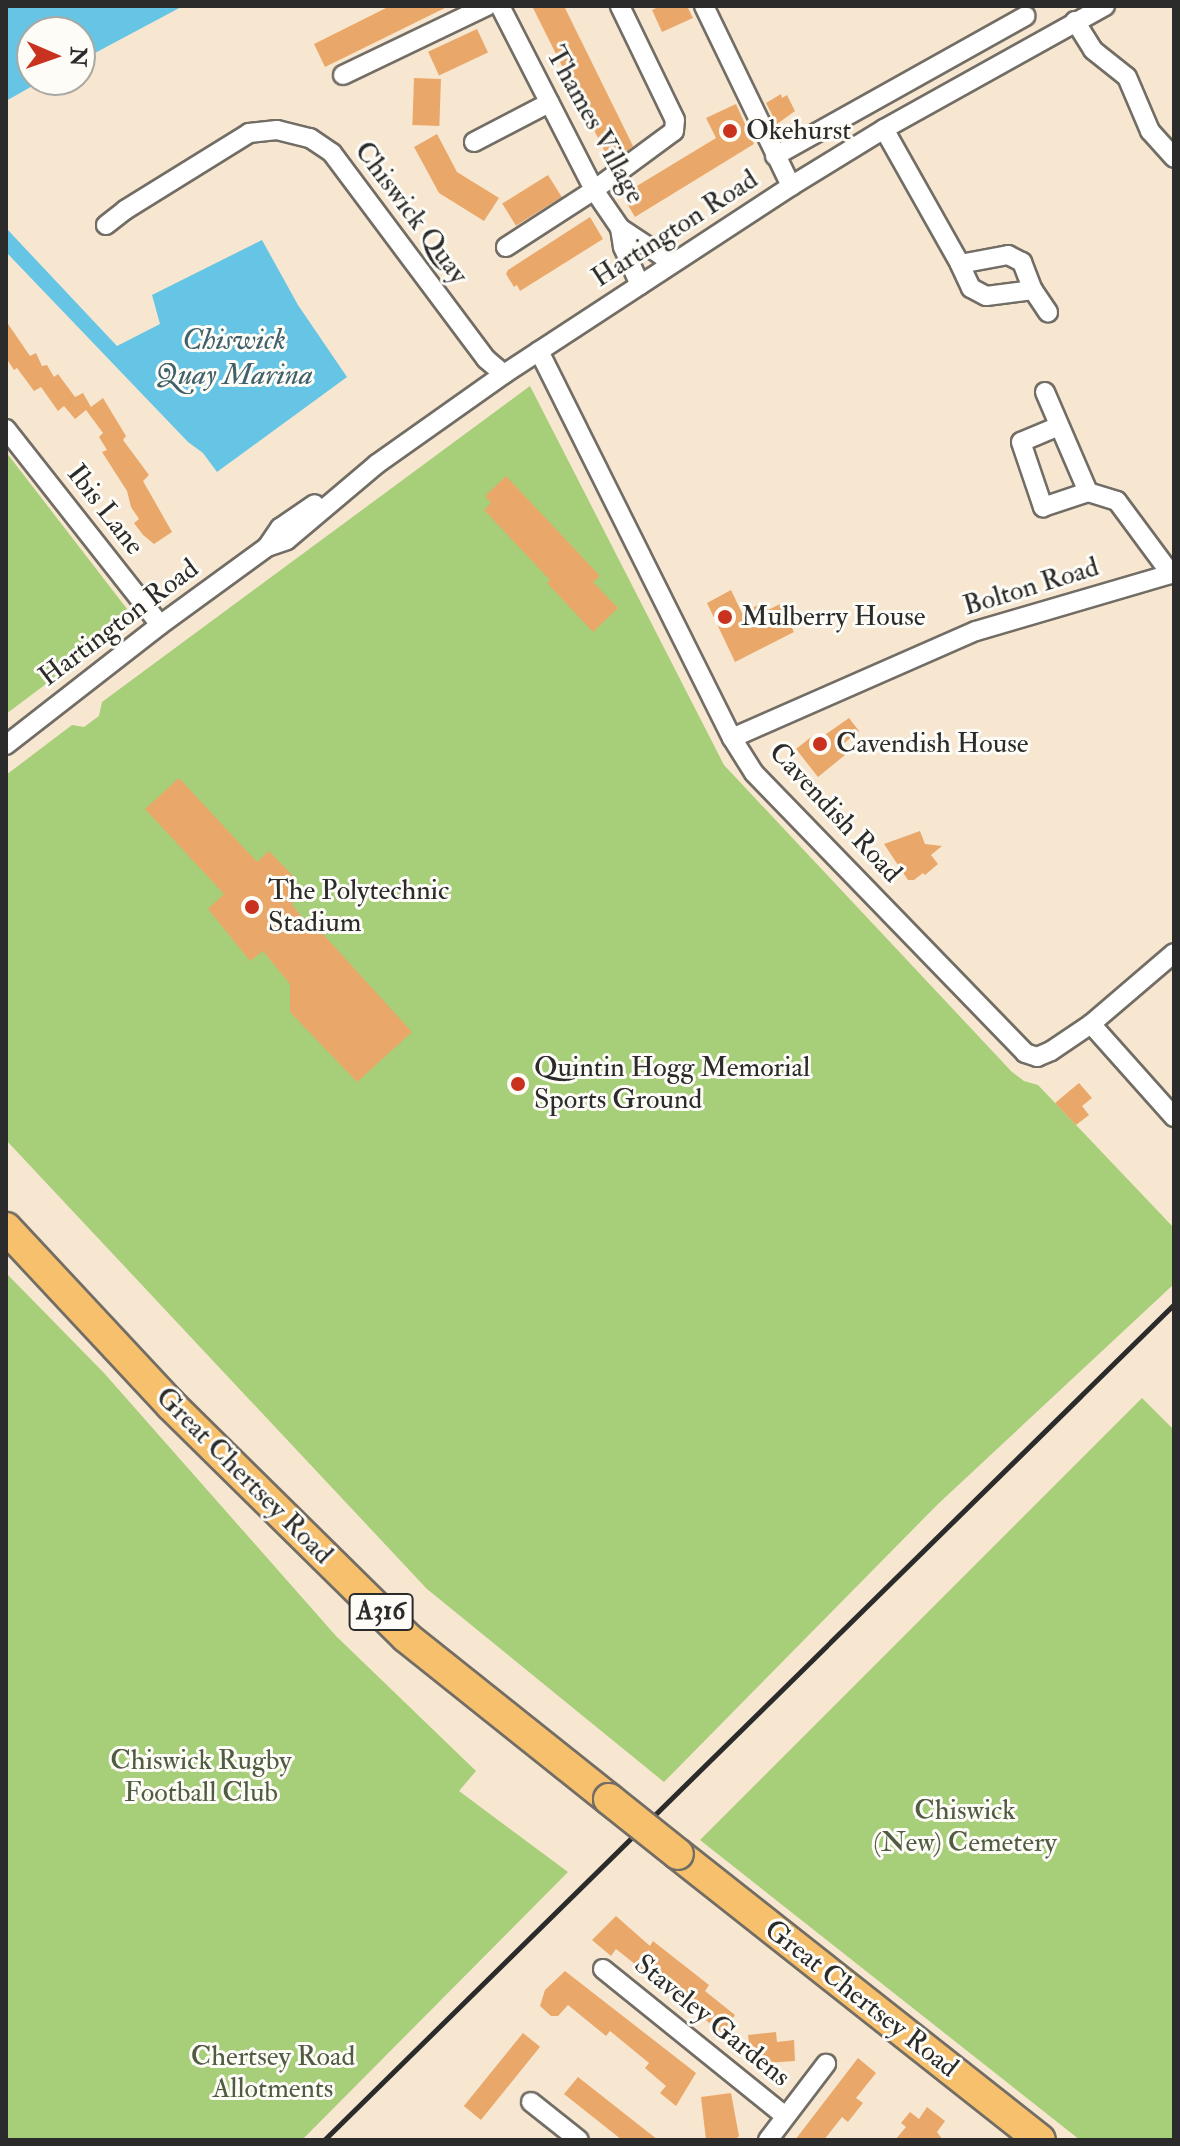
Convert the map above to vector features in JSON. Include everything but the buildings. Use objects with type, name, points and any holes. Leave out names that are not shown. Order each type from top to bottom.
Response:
[{"type":"highway","name":"Great Chertsey Road","points":[[6,1228],[171,1405],[406,1637],[1040,2140]]},
{"type":"street","points":[[343,75],[487,6]]},
{"type":"street","name":"Thames Village","points":[[500,6],[594,190],[620,228],[661,255],[670,265]]},
{"type":"street","points":[[506,247],[594,190],[674,131],[675,120],[620,6]]},
{"type":"street","points":[[704,6],[791,186]]},
{"type":"street","name":"Hartington Road","points":[[6,745],[160,625],[267,547],[287,540],[329,508],[334,499],[504,374],[791,186],[884,129],[1105,6]]},
{"type":"street","points":[[775,156],[1024,11],[1038,42]]},
{"type":"street","points":[[1075,21],[1093,50],[1127,77],[1150,131],[1174,158]]},
{"type":"street","points":[[474,142],[549,103]]},
{"type":"street","points":[[884,129],[978,294],[1033,290]]},
{"type":"street","name":"Chiswick Quay","points":[[106,225],[249,133],[277,130],[310,138],[332,153],[486,359],[504,374]]},
{"type":"street","points":[[112,194],[125,210]]},
{"type":"street","name":"Thames Village","points":[[620,228],[623,247],[640,285]]},
{"type":"street","points":[[960,264],[1016,256],[1048,312]]},
{"type":"street","name":"Cavendish Road","points":[[539,351],[732,738],[754,773],[1025,1053],[1037,1057],[1091,1024]]},
{"type":"street","points":[[1045,392],[1088,492]]},
{"type":"street","points":[[1059,426],[1021,442],[1043,507],[1088,492],[1117,501],[1172,574]]},
{"type":"street","name":"Ibis Lane","points":[[6,429],[160,625]]},
{"type":"street","name":"Bolton Road","points":[[732,738],[976,631],[1172,574]]},
{"type":"street","points":[[1174,953],[1091,1024],[1174,1117]]},
{"type":"street","name":"Staveley Gardens","points":[[603,1969],[785,2116]]},
{"type":"street","points":[[768,2140],[826,2064]]},
{"type":"street","points":[[531,2102],[579,2140]]},
{"type":"green space","name":"Quintin Hogg Memorial Sports Ground","points":[[530,386],[724,765],[1012,1072],[1024,1081],[1038,1085],[1174,1228],[1174,1284],[938,1504],[664,1782],[427,1589],[6,1140],[6,775],[72,725],[84,727],[99,716],[102,702]]},
{"type":"green space","points":[[6,452],[134,618],[6,714]]},
{"type":"green space","name":"Chiswick Rugby Football Club","points":[[6,1273],[104,1373],[336,1636],[476,1771],[459,1791],[568,1872],[302,2140],[6,2140]]},
{"type":"green space","name":"Chiswick (New) Cemetery","points":[[1142,1398],[1174,1430],[1174,2140],[1080,2140],[700,1840]]},
{"type":"water","points":[[6,6],[183,6],[96,52],[96,16],[16,16],[16,95],[6,101]]},
{"type":"water","name":"Chiswick Quay Marina","points":[[6,228],[117,346],[160,324],[152,295],[262,240],[298,305],[347,377],[217,472],[203,453],[188,442],[6,252]]},
{"type":"railway","points":[[324,2140],[1174,1304]]},
{"type":"place","name":"Okehurst","points":[[730,131]]},
{"type":"place","name":"Mulberry House","points":[[725,617]]},
{"type":"place","name":"Cavendish House","points":[[820,744]]},
{"type":"place","name":"The Polytechnic Stadium","points":[[252,907]]},
{"type":"place","name":"Quintin Hogg Memorial Sports Ground","points":[[518,1084]]},
{"type":"park label","name":"Chertsey Road Allotments","points":[[273,2073]]}]
